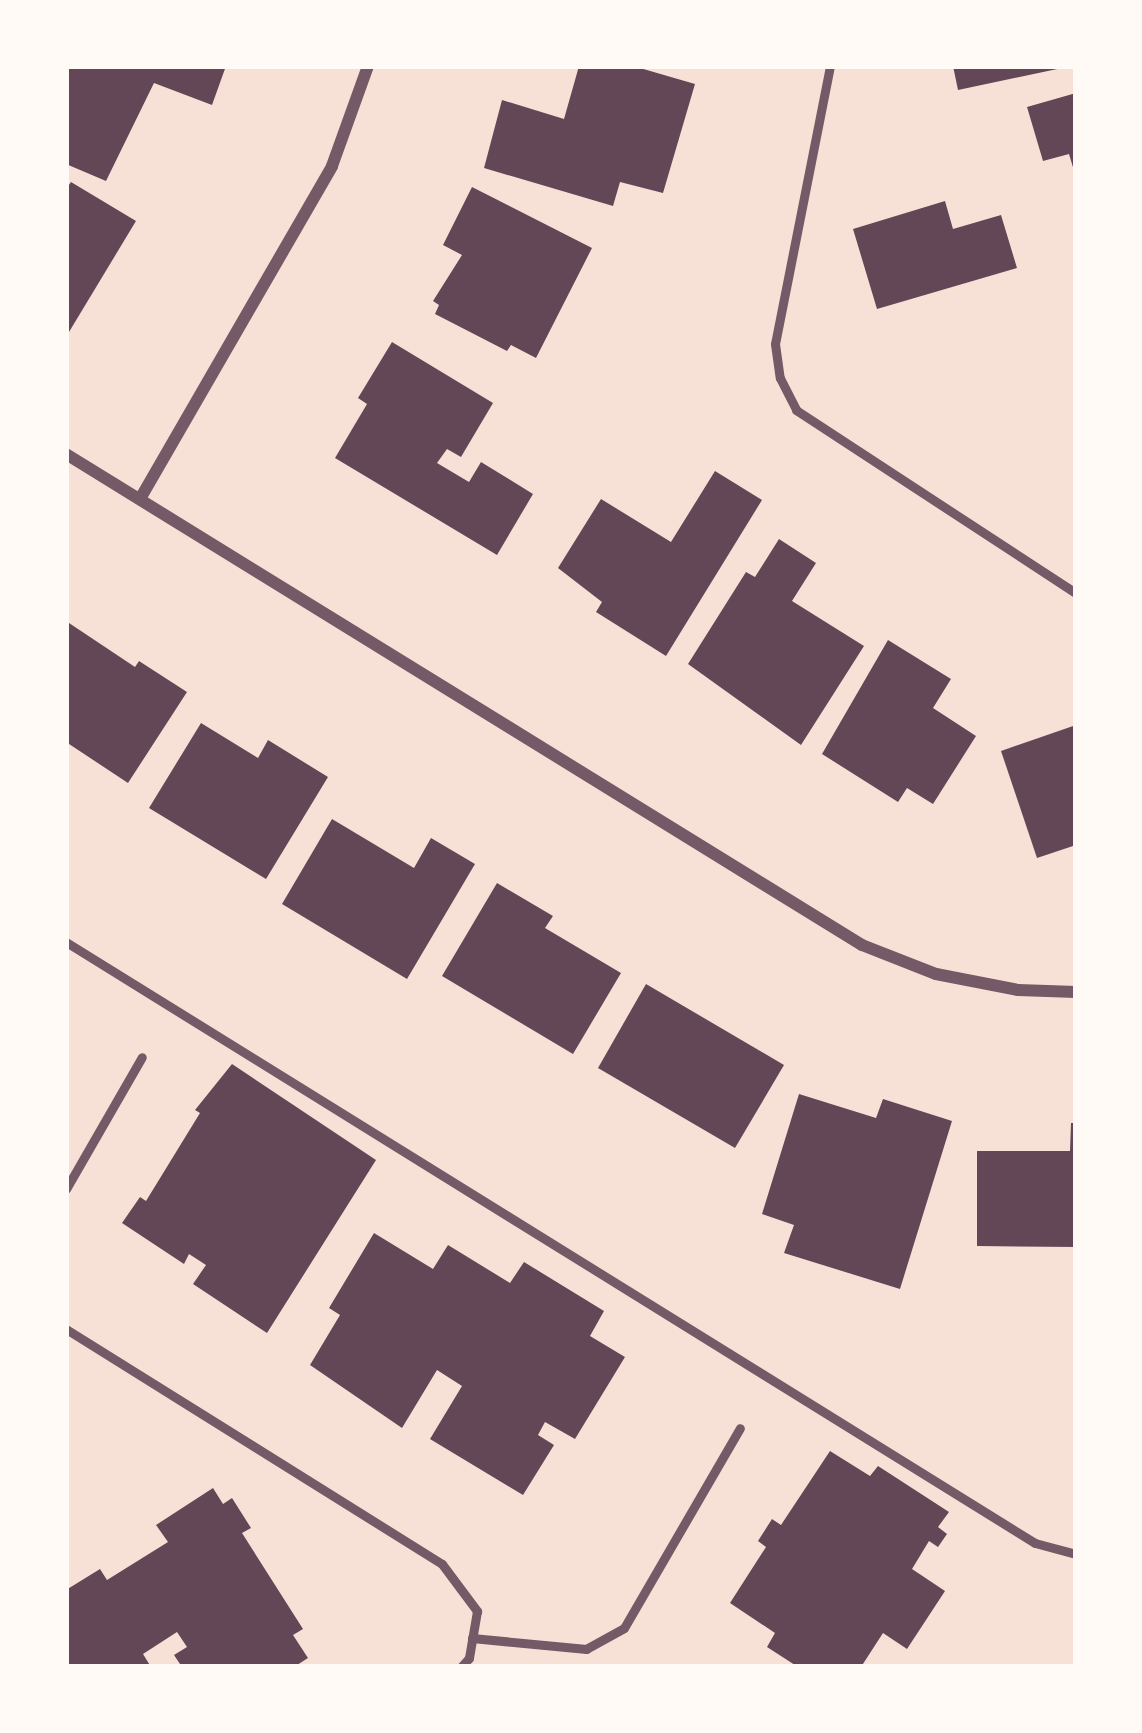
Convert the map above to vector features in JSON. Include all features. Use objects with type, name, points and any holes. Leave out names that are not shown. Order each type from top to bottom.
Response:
[{"type":"street","points":[[140,500],[332,166],[368,66]]},
{"type":"street","points":[[66,454],[862,945],[936,974],[1018,990],[1076,992]]},
{"type":"lane","points":[[830,66],[775,344],[779,378],[796,410],[1076,593]]},
{"type":"lane","points":[[66,942],[1035,1543],[1076,1554]]},
{"type":"lane","points":[[66,1189],[142,1057]]},
{"type":"lane","points":[[66,1329],[442,1564],[477,1611],[469,1658],[461,1667]]},
{"type":"lane","points":[[472,1638],[586,1649],[625,1628],[740,1428]]},
{"type":"building","points":[[66,66],[226,66],[212,105],[154,83],[106,181],[66,164]]},
{"type":"building","points":[[579,66],[633,66],[695,84],[663,193],[620,182],[613,206],[484,168],[502,100],[564,119]]},
{"type":"building","points":[[953,66],[1061,66],[1062,68],[958,90]]},
{"type":"building","points":[[1076,93],[1075,174],[1069,154],[1043,161],[1027,107]]},
{"type":"building","points":[[71,182],[136,221],[69,332],[66,189]]},
{"type":"building","points":[[472,187],[592,248],[536,358],[511,345],[507,351],[435,314],[439,305],[433,301],[462,255],[443,245]]},
{"type":"building","points":[[945,201],[953,229],[1001,215],[1017,268],[877,309],[853,229]]},
{"type":"building","points":[[392,342],[493,403],[461,457],[447,449],[437,463],[469,482],[481,462],[533,494],[497,555],[335,458],[367,404],[358,398]]},
{"type":"building","points":[[715,471],[762,500],[666,656],[596,612],[602,602],[558,568],[601,499],[671,542]]},
{"type":"building","points":[[779,539],[816,563],[792,601],[864,646],[801,745],[688,664],[746,572],[755,577]]},
{"type":"building","points":[[66,621],[135,667],[139,661],[187,692],[128,783],[66,742]]},
{"type":"building","points":[[888,640],[951,679],[933,708],[976,736],[933,804],[907,788],[898,802],[822,754]]},
{"type":"building","points":[[201,723],[258,758],[268,740],[328,777],[266,879],[149,808]]},
{"type":"building","points":[[1076,725],[1076,845],[1037,858],[1001,751]]},
{"type":"building","points":[[332,819],[414,868],[431,838],[475,864],[407,979],[282,904]]},
{"type":"building","points":[[497,883],[553,916],[545,928],[621,973],[573,1054],[442,976]]},
{"type":"building","points":[[646,984],[784,1065],[735,1148],[598,1068]]},
{"type":"building","points":[[232,1064],[376,1160],[267,1333],[193,1284],[206,1265],[189,1254],[184,1264],[122,1223],[140,1197],[146,1201],[200,1113],[195,1110]]},
{"type":"building","points":[[799,1094],[876,1118],[883,1099],[952,1121],[900,1289],[784,1253],[794,1225],[762,1214]]},
{"type":"building","points":[[1071,1123],[1076,1123],[1076,1247],[977,1246],[977,1151],[1070,1151]]},
{"type":"building","points":[[374,1233],[433,1269],[448,1245],[510,1283],[524,1262],[604,1311],[590,1336],[625,1357],[575,1439],[545,1422],[538,1435],[554,1445],[523,1495],[430,1439],[462,1386],[437,1370],[402,1428],[310,1365],[340,1315],[329,1308]]},
{"type":"building","points":[[830,1451],[870,1476],[878,1466],[949,1512],[938,1527],[947,1534],[938,1547],[929,1541],[912,1569],[945,1591],[907,1649],[883,1633],[861,1667],[798,1667],[767,1647],[775,1633],[730,1603],[766,1547],[758,1541],[772,1519],[781,1525]]},
{"type":"building","points":[[213,1488],[223,1504],[232,1498],[251,1528],[242,1533],[303,1629],[293,1635],[308,1658],[294,1667],[182,1667],[174,1655],[187,1647],[177,1632],[143,1654],[151,1667],[66,1667],[66,1590],[100,1569],[107,1580],[168,1542],[156,1525]]}]
